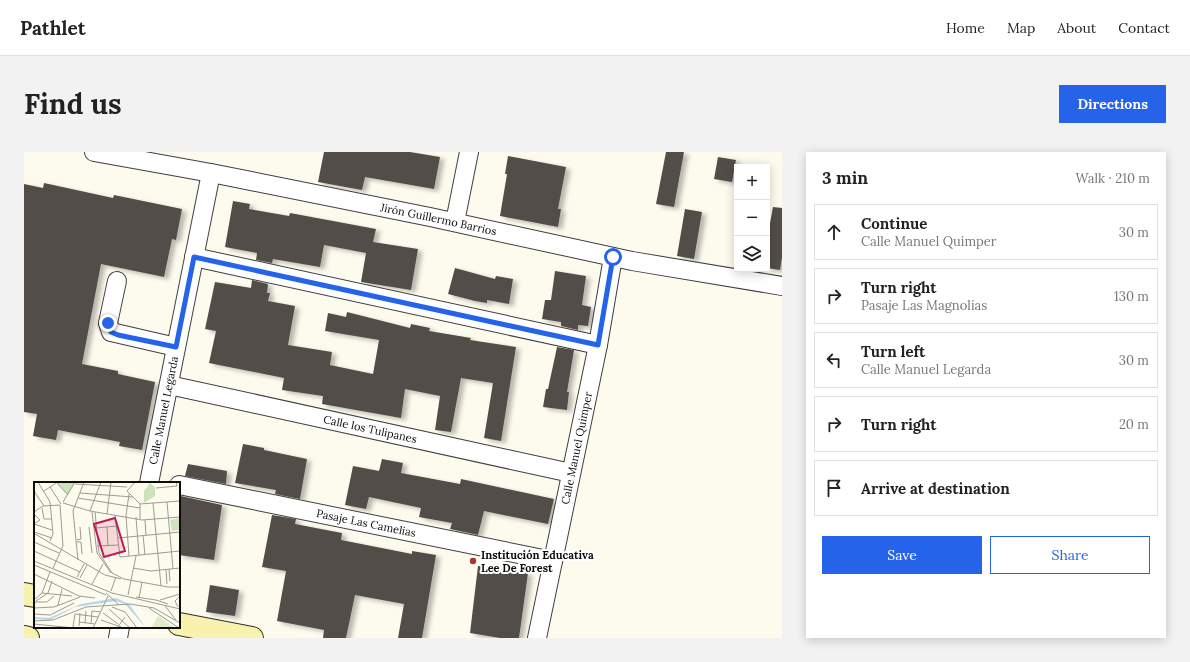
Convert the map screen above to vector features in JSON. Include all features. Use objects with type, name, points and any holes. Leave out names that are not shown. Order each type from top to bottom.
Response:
[{"type":"street","name":"Jirón Guillermo Barrios","points":[[94,152],[211,173],[455,222],[613,257],[782,286]]},
{"type":"street","points":[[455,222],[469,152]]},
{"type":"street","name":"Calle Manuel Legarda","points":[[149,481],[211,173]]},
{"type":"street","points":[[194,257],[598,345]]},
{"type":"street","name":"Calle Manuel Quimper","points":[[537,638],[598,345],[613,257]]},
{"type":"street","points":[[117,281],[108,323],[111,332],[176,347]]},
{"type":"street","name":"Calle los Tulipanes","points":[[169,385],[571,473]]},
{"type":"street","points":[[149,481],[160,482]]},
{"type":"street","name":"Pasaje Las Camelias","points":[[180,485],[553,561]]},
{"type":"street","points":[[24,594],[34,596]]},
{"type":"street","points":[[180,624],[252,638]]},
{"type":"street","points":[[118,638],[120,628]]},
{"type":"street","points":[[24,637],[28,638]]},
{"type":"building","points":[[324,152],[410,152],[440,157],[434,189],[365,177],[362,190],[318,182]]},
{"type":"building","points":[[666,152],[684,152],[674,207],[656,204]]},
{"type":"building","points":[[508,156],[566,167],[558,209],[561,209],[558,227],[500,216],[507,174],[505,174]]},
{"type":"building","points":[[718,157],[736,160],[734,164],[732,182],[714,179]]},
{"type":"building","points":[[44,183],[113,198],[114,195],[182,209],[176,240],[172,239],[164,277],[101,264],[82,364],[118,371],[118,374],[155,382],[142,450],[119,446],[120,442],[58,430],[56,440],[33,436],[37,414],[24,412],[24,184],[43,188]]},
{"type":"building","points":[[233,201],[250,204],[249,209],[289,216],[290,213],[376,229],[373,242],[418,249],[411,290],[361,282],[366,253],[324,245],[320,267],[273,259],[272,263],[256,260],[257,253],[225,247]]},
{"type":"building","points":[[773,207],[782,208],[782,257],[780,270],[770,268],[770,224]]},
{"type":"building","points":[[685,209],[702,212],[694,259],[677,256]]},
{"type":"building","points":[[455,268],[495,279],[496,276],[513,279],[509,304],[487,300],[487,303],[448,294]]},
{"type":"building","points":[[555,271],[586,276],[582,305],[591,307],[588,326],[578,325],[578,330],[561,326],[561,322],[542,319],[545,300],[551,300]]},
{"type":"building","points":[[252,280],[268,284],[267,293],[270,293],[268,301],[295,306],[288,345],[332,352],[330,365],[373,374],[379,340],[325,331],[328,313],[346,317],[347,312],[410,328],[411,324],[430,328],[429,331],[471,338],[470,340],[516,347],[501,441],[484,438],[493,383],[461,378],[451,432],[435,430],[440,396],[405,389],[401,418],[322,404],[323,396],[282,390],[284,378],[209,363],[216,331],[205,329],[215,282],[251,288]]},
{"type":"building","points":[[557,347],[574,350],[567,392],[569,392],[567,410],[543,407]]},
{"type":"building","points":[[243,444],[307,459],[300,499],[275,494],[276,490],[235,483]]},
{"type":"building","points":[[382,459],[403,463],[401,473],[460,484],[461,479],[554,499],[548,524],[484,511],[478,535],[450,529],[452,523],[419,517],[421,508],[369,497],[366,509],[345,505],[353,466],[379,471]]},
{"type":"building","points":[[188,464],[227,471],[226,484],[185,476]]},
{"type":"building","points":[[181,496],[222,505],[214,560],[180,555]]},
{"type":"building","points":[[272,515],[296,519],[295,524],[342,533],[341,540],[412,554],[412,551],[436,555],[422,638],[398,638],[404,604],[355,595],[346,638],[323,638],[324,630],[277,621],[286,571],[262,567]]},
{"type":"building","points":[[478,566],[528,573],[519,638],[500,638],[470,633]]},
{"type":"building","points":[[210,585],[239,590],[235,616],[206,612]]},
{"type":"place","name":"Institución Educativa Lee De Forest","points":[[473,561]]},
{"type":"route","points":[[108,323],[111,332],[118,335],[158,342],[176,347],[194,257],[598,345],[613,257]]}]
